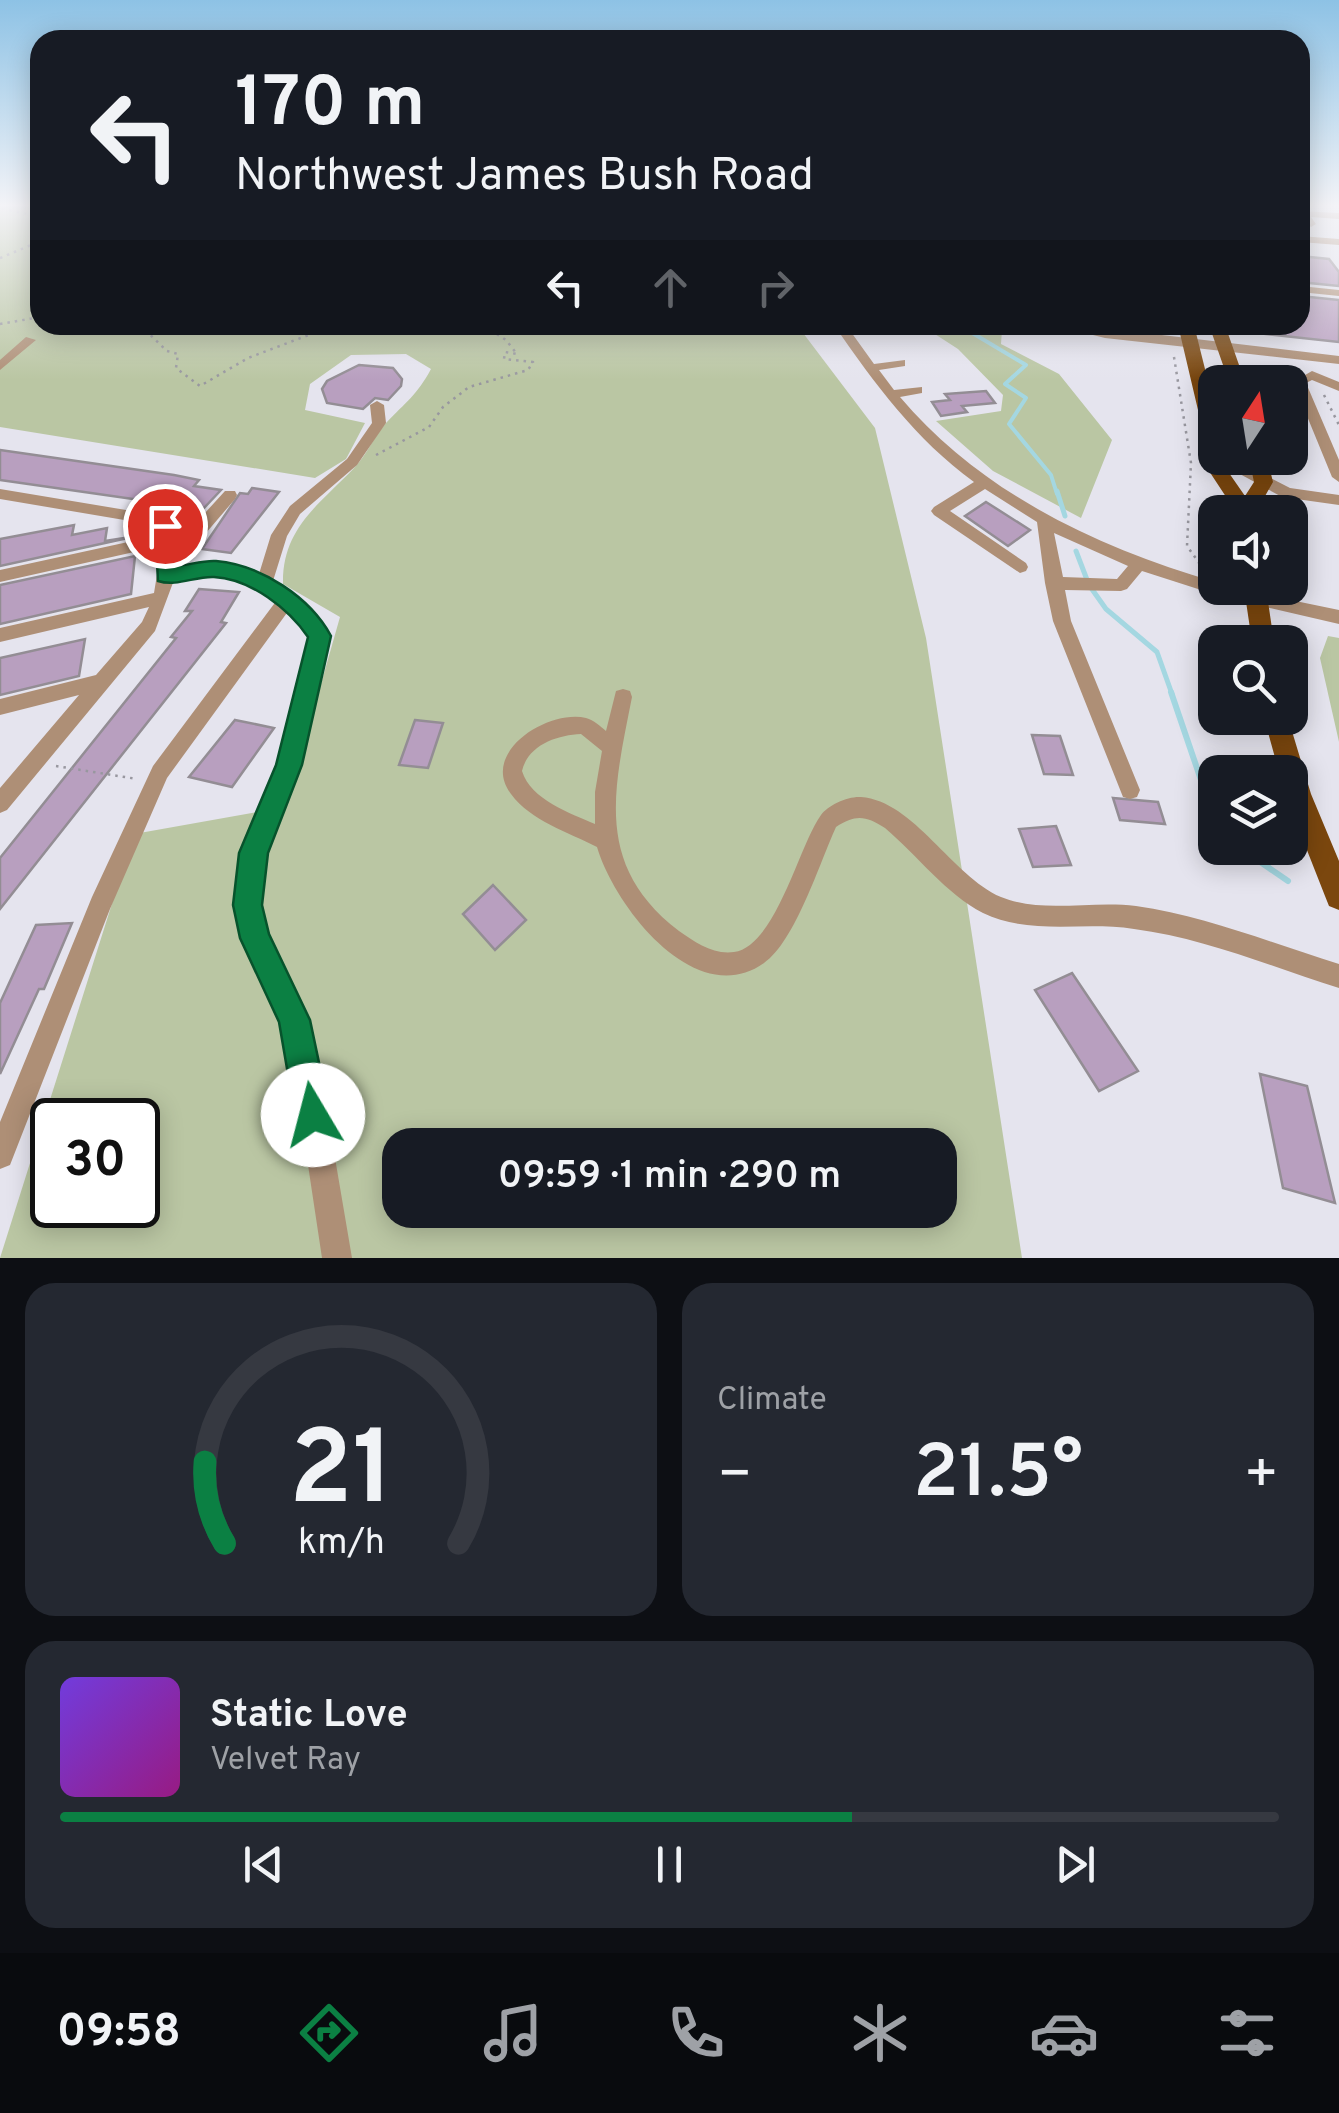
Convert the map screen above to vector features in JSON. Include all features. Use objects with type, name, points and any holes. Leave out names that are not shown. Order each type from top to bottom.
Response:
[{"type":"main road","points":[[1185,335],[1184,348],[1198,391]]},
{"type":"main road","points":[[1221,335],[1232,365]]},
{"type":"main road","points":[[1256,495],[1264,482],[1262,475]]},
{"type":"main road","points":[[1281,735],[1298,794],[1339,896]]},
{"type":"street","points":[[1310,290],[1339,293]]},
{"type":"street","points":[[847,335],[921,429],[984,482],[1044,519],[1139,564],[1198,579]]},
{"type":"street","points":[[1113,335],[1184,348],[1226,348],[1339,360]]},
{"type":"street","points":[[0,366],[30,340]]},
{"type":"street","points":[[1305,356],[1316,376]]},
{"type":"street","points":[[870,368],[901,363]]},
{"type":"street","points":[[1308,376],[1339,387]]},
{"type":"street","points":[[890,394],[917,390]]},
{"type":"street","points":[[264,585],[279,535],[294,510],[352,462],[379,423],[377,405]]},
{"type":"street","points":[[1308,410],[1339,477]]},
{"type":"street","points":[[1251,475],[1286,492],[1339,500]]},
{"type":"street","points":[[984,482],[939,510],[1020,567]]},
{"type":"street","points":[[0,494],[144,518],[165,526],[168,542],[166,576],[149,626],[8,787],[0,802]]},
{"type":"street","points":[[0,576],[168,542],[200,529],[230,495]]},
{"type":"street","points":[[1044,519],[1053,582],[1079,668],[1130,790]]},
{"type":"street","points":[[1053,582],[1122,585],[1139,564]]},
{"type":"street","points":[[166,576],[216,569],[264,585],[302,612],[320,636],[289,765],[254,853],[248,905],[255,938],[294,1020],[304,1052],[337,1258]]},
{"type":"street","points":[[0,635],[161,598]]},
{"type":"street","points":[[0,1154],[100,905],[160,772],[287,600]]},
{"type":"street","points":[[1294,605],[1339,618]]},
{"type":"street","points":[[0,707],[101,682]]},
{"type":"street","points":[[623,697],[604,820],[614,869],[652,920],[717,967],[735,967],[761,951],[775,932],[829,820],[841,811],[863,807],[885,816],[965,886],[1003,910],[1022,916],[1129,916],[1163,922],[1339,976]]},
{"type":"street","points":[[607,841],[527,798],[512,775],[514,761],[524,744],[547,731],[585,726],[614,748]]},
{"type":"path","points":[[0,324],[30,319]]},
{"type":"path","points":[[150,335],[167,351],[178,354],[176,368],[200,386],[233,361],[312,335]]},
{"type":"path","points":[[336,475],[429,427],[443,407],[469,388],[528,370],[532,362],[504,359],[505,352],[517,354],[498,335]]},
{"type":"path","points":[[1184,348],[1192,463],[1187,546],[1198,562]]},
{"type":"path","points":[[1324,395],[1339,425]]},
{"type":"path","points":[[1193,566],[1198,565]]},
{"type":"path","points":[[40,755],[50,765],[148,780]]},
{"type":"green space","points":[[0,263],[30,263],[30,335],[805,335],[875,428],[926,638],[1022,1258],[0,1258],[30,1163],[30,1228],[160,1228],[160,1098],[51,1098],[134,834],[286,807],[340,617],[283,584],[289,547],[305,519],[359,463],[382,428],[416,392],[431,369],[406,354],[351,355],[310,384],[305,410],[365,423],[346,459],[315,478],[0,427]]},
{"type":"green space","points":[[936,335],[1002,335],[1001,344],[1059,374],[1112,440],[1081,518],[993,471],[936,421],[1001,411],[1003,395],[958,349]]},
{"type":"green space","points":[[1328,636],[1339,638],[1339,742],[1320,658]]},
{"type":"building","points":[[1310,263],[1332,263],[1339,272],[1339,286],[1310,283]]},
{"type":"building","points":[[1310,297],[1339,300],[1339,342],[1274,335],[1310,335]]},
{"type":"building","points":[[359,365],[393,368],[402,379],[401,386],[388,400],[375,398],[363,409],[327,403],[322,389],[327,381]]},
{"type":"building","points":[[986,391],[995,403],[962,406],[967,412],[941,416],[932,402],[950,400],[945,394]]},
{"type":"building","points":[[0,450],[174,475],[199,480],[194,486],[221,490],[203,509],[0,480]]},
{"type":"building","points":[[252,488],[279,492],[231,553],[202,549],[240,493],[248,494]]},
{"type":"building","points":[[986,502],[1030,530],[1008,546],[965,516]]},
{"type":"building","points":[[74,525],[72,535],[107,528],[105,541],[137,536],[0,566],[0,539]]},
{"type":"building","points":[[135,556],[131,594],[0,624],[0,585]]},
{"type":"building","points":[[199,589],[239,592],[221,622],[226,623],[0,909],[0,858],[176,638],[171,637],[192,611],[185,611]]},
{"type":"building","points":[[85,639],[79,676],[0,695],[0,658]]},
{"type":"building","points":[[235,720],[274,728],[232,787],[189,777]]},
{"type":"building","points":[[415,720],[443,723],[428,768],[399,765]]},
{"type":"building","points":[[1032,735],[1060,736],[1073,775],[1044,774]]},
{"type":"building","points":[[1113,798],[1158,802],[1165,824],[1120,820]]},
{"type":"building","points":[[1056,826],[1071,865],[1033,867],[1019,829]]},
{"type":"building","points":[[493,885],[526,920],[495,950],[463,914]]},
{"type":"building","points":[[72,923],[44,989],[39,989],[0,1074],[0,1003],[36,925]]},
{"type":"building","points":[[1072,973],[1138,1071],[1099,1091],[1035,990]]},
{"type":"building","points":[[1260,1074],[1307,1086],[1335,1203],[1283,1188]]},
{"type":"waterway","points":[[976,335],[1026,365],[1005,384],[1026,398],[1009,424],[1051,475],[1057,494]]},
{"type":"waterway","points":[[1057,491],[1065,516]]},
{"type":"waterway","points":[[1076,551],[1089,585],[1106,609],[1157,652],[1172,694]]},
{"type":"waterway","points":[[1171,692],[1198,771]]},
{"type":"waterway","points":[[1265,865],[1288,881]]},
{"type":"route","points":[[165,526],[169,540],[166,576],[216,569],[229,571],[264,585],[298,607],[320,636],[289,765],[254,853],[248,905],[255,938],[294,1020],[304,1052],[313,1115]]}]
